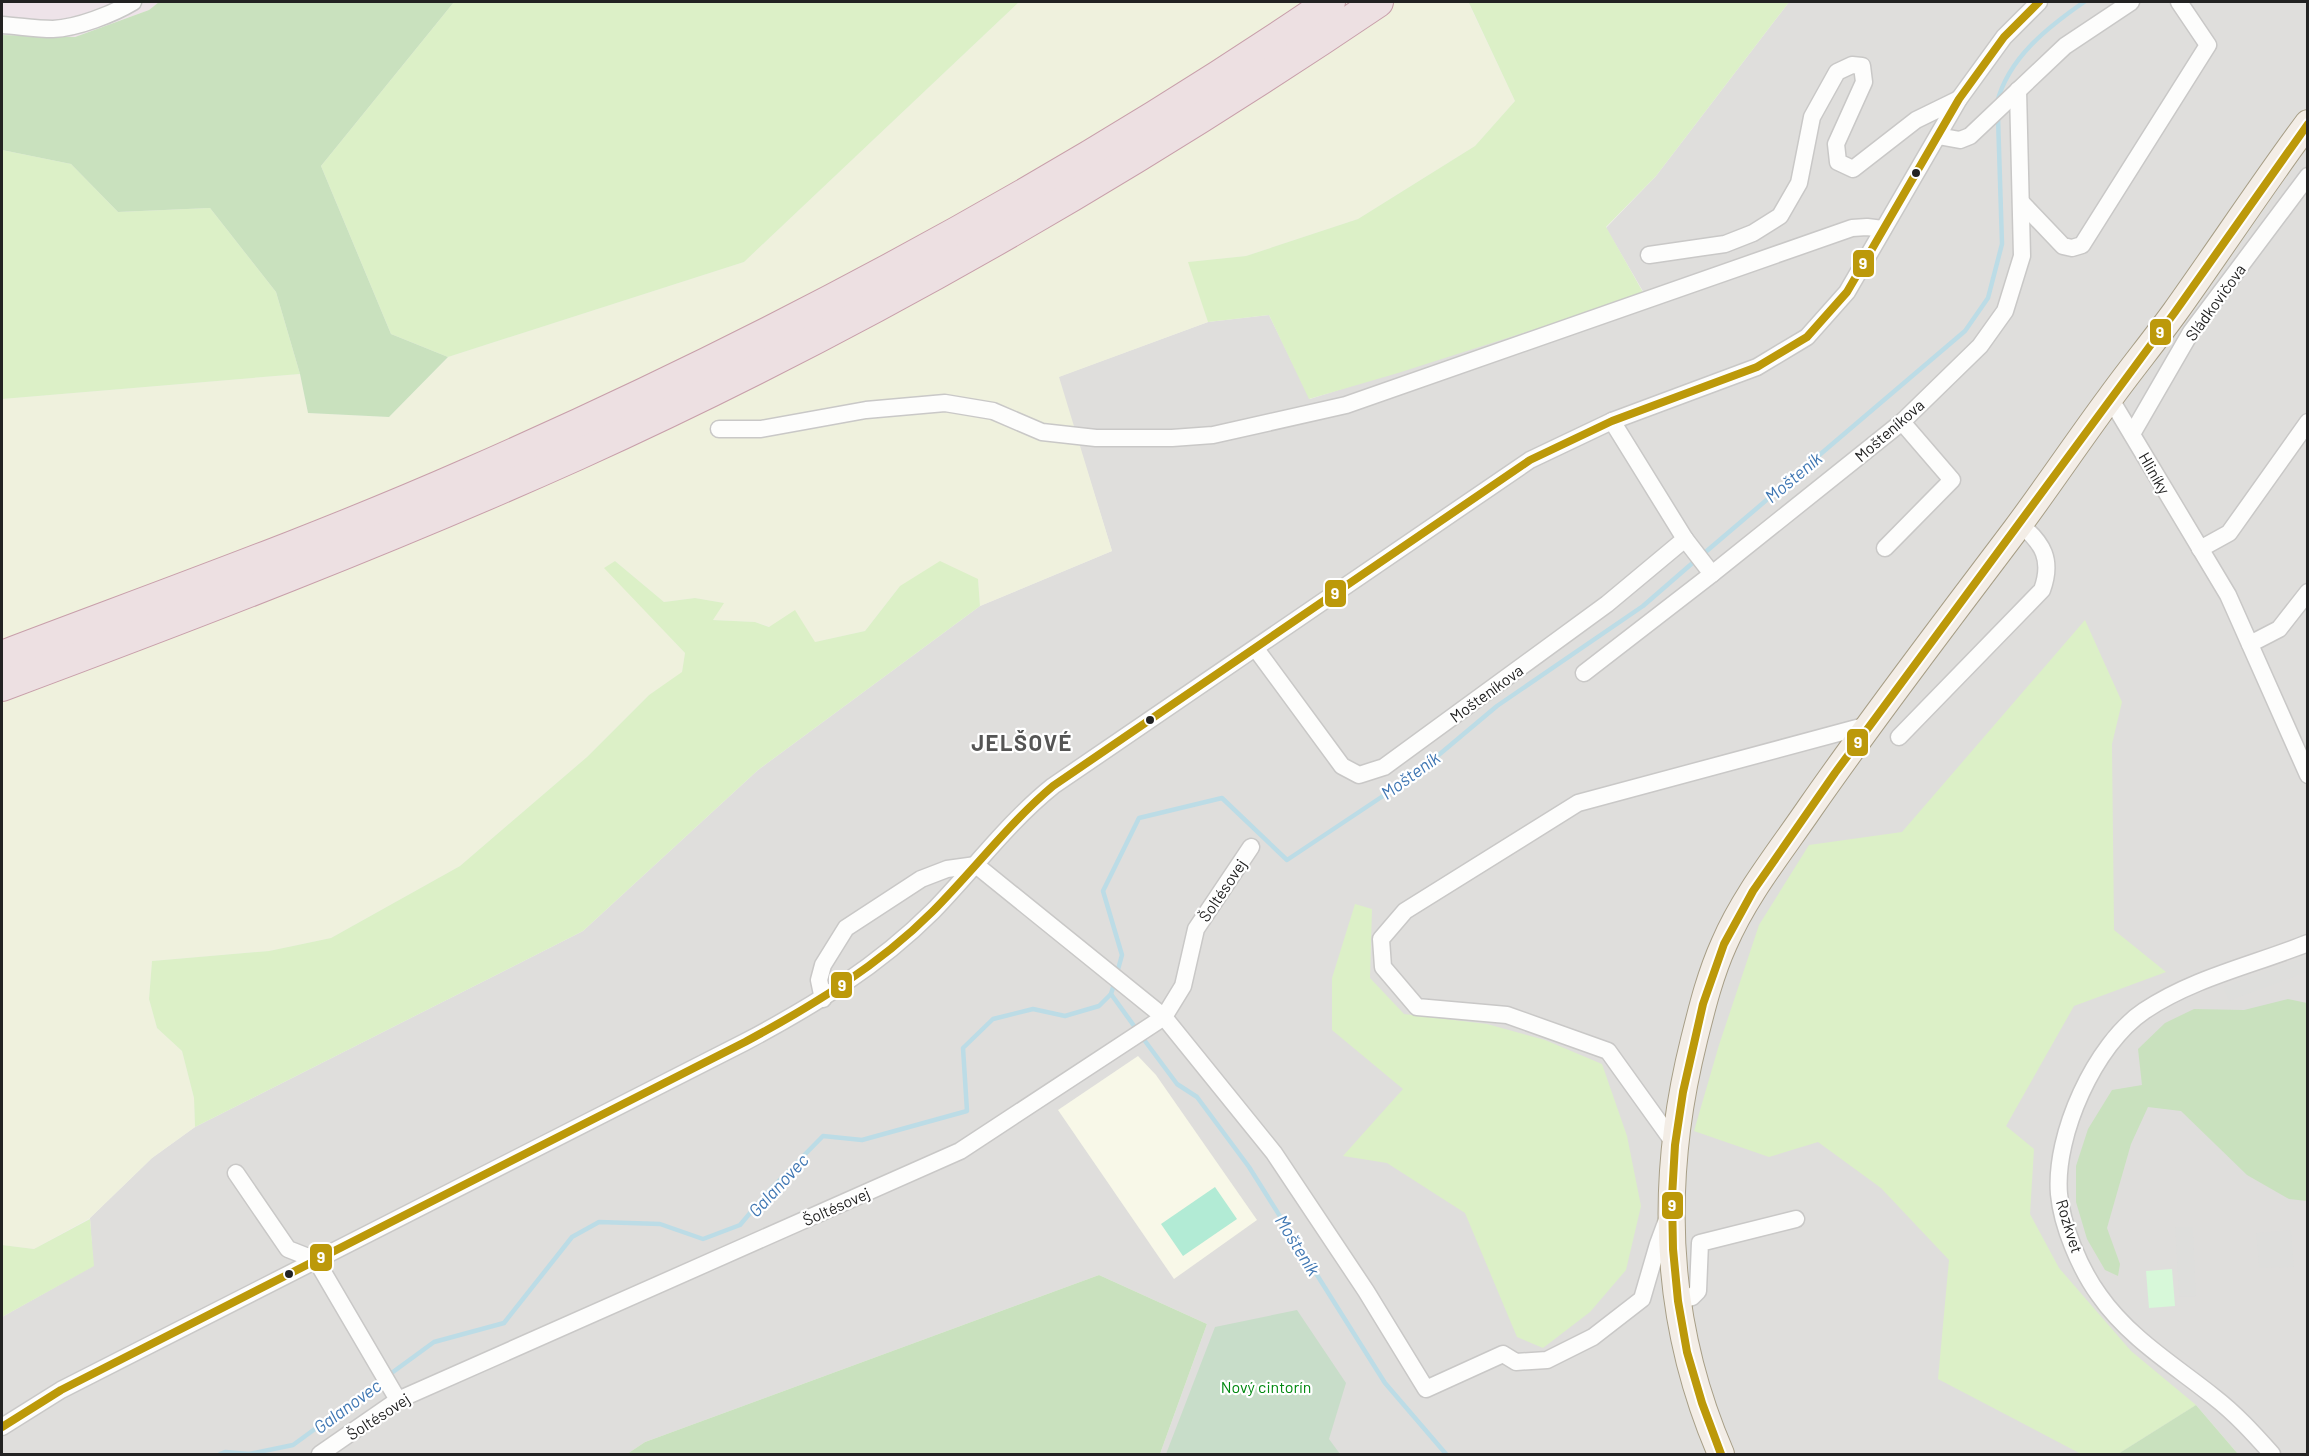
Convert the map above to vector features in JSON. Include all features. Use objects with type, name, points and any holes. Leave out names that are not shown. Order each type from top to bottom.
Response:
[{"type":"highway","points":[[2,656],[338,528],[463,476],[673,380],[909,258],[993,211],[1194,90],[1330,2]]},
{"type":"highway","points":[[2,686],[235,599],[469,503],[685,403],[835,328],[1021,226],[1208,114],[1378,2]]},
{"type":"main road","name":"Sládkovičova","points":[[1721,1455],[1703,1411],[1694,1380],[1678,1300],[1671,1210],[1674,1143],[1688,1065],[1711,978],[1724,944],[1759,880],[1868,725],[2020,524],[2110,398],[2174,314],[2307,123]]},
{"type":"street","points":[[2,25],[54,29],[67,27],[133,2]]},
{"type":"street","points":[[2,1427],[61,1390],[745,1042],[823,999],[913,930],[976,865],[1018,817],[1053,786],[1530,460],[1612,421],[1757,367],[1807,337],[1847,292],[1959,99],[2004,37],[2039,2]]},
{"type":"street","points":[[1938,136],[1960,140],[1970,136],[2065,46],[2131,2]]},
{"type":"street","points":[[2021,202],[2063,246],[2072,248],[2082,246],[2208,45],[2179,2]]},
{"type":"street","points":[[1649,255],[1725,244],[1754,233],[1780,216],[1799,183],[1812,117],[1837,72],[1852,64],[1862,66],[1864,82],[1836,144],[1838,162],[1853,169],[1916,120],[1959,99]]},
{"type":"street","name":"Mošteníkova","points":[[1256,649],[1342,766],[1359,775],[1384,767],[1607,604],[1699,557],[1902,422],[1980,346],[2005,311],[2022,256],[2018,90]]},
{"type":"street","name":"Sládkovičova","points":[[2133,434],[2191,332],[2307,176]]},
{"type":"street","points":[[719,429],[761,429],[866,410],[945,403],[993,411],[1042,432],[1096,438],[1172,438],[1213,435],[1346,405],[1852,228],[1883,229]]},
{"type":"street","name":"Hliníky","points":[[2110,398],[2228,595],[2307,775]]},
{"type":"street","points":[[1612,421],[1699,557]]},
{"type":"street","points":[[1885,548],[1952,480],[1902,422]]},
{"type":"street","points":[[2200,549],[2229,533],[2307,422]]},
{"type":"street","points":[[1899,737],[2042,590],[2047,577],[2047,563],[2042,546],[2020,524]]},
{"type":"street","name":"Mošteníkova","points":[[1584,673],[1699,557]]},
{"type":"street","points":[[2250,644],[2279,629],[2307,592]]},
{"type":"street","points":[[1674,1143],[1608,1051],[1507,1015],[1417,1007],[1383,967],[1381,939],[1405,911],[1578,804],[1868,725]]},
{"type":"street","name":"Šoltésovej","points":[[320,1455],[398,1400],[960,1151],[1164,1017],[1183,986],[1196,928],[1251,847]]},
{"type":"street","points":[[823,999],[819,980],[823,965],[846,928],[921,879],[947,869],[976,865],[1164,1017],[1274,1152],[1366,1291],[1426,1389],[1503,1354],[1516,1362],[1547,1360],[1593,1337],[1642,1299],[1658,1244],[1671,1210]]},
{"type":"street","name":"Rozkvet","points":[[2272,1455],[2244,1423],[2215,1397],[2155,1353],[2124,1325],[2098,1294],[2072,1245],[2059,1196],[2059,1170],[2062,1145],[2085,1086],[2115,1036],[2143,1012],[2197,982],[2307,944]]},
{"type":"street","points":[[236,1173],[288,1249],[316,1260],[398,1400]]},
{"type":"street","points":[[1678,1300],[1692,1297],[1698,1291],[1700,1243],[1796,1219]]},
{"type":"shaded area","points":[[2,2],[159,2],[149,10],[75,37],[2,35]]},
{"type":"shaded area","points":[[1019,2],[1471,2],[1469,4],[1515,101],[1475,146],[1358,219],[1246,256],[1189,262],[1208,322],[1059,377],[1112,551],[980,606],[978,579],[900,586],[865,631],[815,642],[755,622],[713,620],[723,603],[695,598],[664,602],[615,561],[605,568],[685,653],[682,673],[649,695],[587,757],[460,866],[331,938],[269,951],[152,961],[149,999],[157,1028],[182,1051],[194,1098],[195,1127],[152,1158],[90,1218],[34,1249],[2,1245],[2,399],[300,374],[308,413],[389,417],[448,357],[744,262]]},
{"type":"shaded area","points":[[1789,2],[2307,2],[2307,1454],[2238,1454],[2196,1405],[2118,1454],[1160,1454],[1207,1324],[1099,1275],[645,1442],[627,1454],[2,1454],[2,1317],[93,1266],[90,1218],[152,1158],[195,1127],[583,931],[758,770],[980,606],[1112,551],[1058,377],[1208,322],[1269,315],[1310,399],[1644,293],[1606,228],[1656,176]]},
{"type":"shaded area","points":[[2307,956],[2307,972],[2229,1001],[2223,987]]},
{"type":"shaded area","points":[[1138,1056],[1156,1075],[1257,1220],[1174,1279],[1058,1110]]},
{"type":"shaded area","points":[[2175,1227],[2193,1227],[2196,1296],[2179,1297]]},
{"type":"shaded area","points":[[2291,1230],[2294,1267],[2259,1268],[2256,1233]]},
{"type":"green space","points":[[159,2],[454,2],[321,166],[391,334],[448,357],[389,417],[308,413],[300,374],[276,292],[210,208],[118,212],[71,164],[2,150],[2,35],[75,37],[149,10]]},
{"type":"green space","points":[[454,2],[1019,2],[744,262],[448,357],[391,334],[321,166]]},
{"type":"green space","points":[[1789,2],[1656,176],[1606,227],[1644,294],[1398,373],[1309,399],[1269,315],[1208,322],[1188,262],[1246,256],[1358,219],[1475,146],[1515,101],[1469,3]]},
{"type":"green space","points":[[2,150],[71,164],[118,212],[210,208],[276,292],[300,374],[2,399]]},
{"type":"green space","points":[[615,561],[664,602],[695,598],[724,603],[713,620],[755,622],[769,627],[795,610],[815,642],[865,631],[900,586],[940,561],[978,579],[980,606],[758,770],[583,931],[195,1127],[194,1098],[182,1051],[157,1028],[149,999],[152,961],[269,951],[331,938],[460,866],[587,757],[649,695],[682,672],[685,653],[604,568]]},
{"type":"green space","points":[[2085,620],[2122,702],[2112,744],[2114,930],[2166,972],[2074,1006],[2006,1126],[2034,1149],[2030,1214],[2059,1268],[2131,1351],[2196,1405],[2118,1454],[2081,1454],[1938,1379],[1949,1260],[1881,1188],[1818,1142],[1769,1157],[1694,1131],[1719,1045],[1759,925],[1809,845],[1902,832]]},
{"type":"green space","points":[[1355,904],[1372,909],[1370,978],[1404,1014],[1487,1024],[1545,1040],[1602,1064],[1627,1136],[1641,1206],[1626,1270],[1590,1312],[1543,1348],[1517,1337],[1465,1213],[1387,1163],[1343,1156],[1403,1089],[1332,1030],[1332,978]]},
{"type":"green space","points":[[2288,999],[2307,1003],[2307,1201],[2289,1199],[2247,1175],[2181,1111],[2148,1107],[2131,1144],[2107,1228],[2120,1264],[2118,1276],[2105,1270],[2087,1239],[2076,1202],[2076,1166],[2088,1129],[2112,1090],[2142,1085],[2138,1049],[2165,1023],[2194,1009],[2244,1010]]},
{"type":"green space","points":[[1215,1187],[1237,1219],[1183,1256],[1161,1224]]},
{"type":"green space","points":[[90,1219],[94,1266],[2,1317],[2,1245],[34,1249]]},
{"type":"green space","points":[[2172,1269],[2175,1306],[2149,1308],[2146,1271]]},
{"type":"green space","points":[[1099,1275],[1207,1324],[1160,1454],[627,1454],[645,1442]]},
{"type":"green space","name":"Nový cintorín","points":[[1297,1310],[1346,1383],[1329,1439],[1340,1454],[1166,1454],[1215,1327]]},
{"type":"green space","points":[[2196,1405],[2238,1454],[2118,1454]]},
{"type":"waterway","name":"Mošteník","points":[[1997,103],[2010,72],[2031,45],[2084,2]]},
{"type":"waterway","name":"Mošteník","points":[[1702,555],[1965,331],[1988,298],[2002,244],[1998,117]]},
{"type":"waterway","name":"Mošteník","points":[[1117,973],[1122,955],[1103,891],[1139,818],[1222,798],[1287,860],[1416,774],[1497,706],[1643,606],[1696,560]]},
{"type":"waterway","name":"Mošteník","points":[[1115,981],[1111,994],[1137,1030]]},
{"type":"waterway","name":"Galanovec","points":[[220,1454],[225,1452],[249,1454],[293,1445],[434,1342],[504,1323],[572,1237],[599,1222],[660,1224],[703,1239],[740,1225],[767,1193],[823,1136],[862,1140],[967,1111],[963,1048],[993,1019],[1033,1009],[1065,1016],[1099,1006],[1111,994]]},
{"type":"waterway","name":"Mošteník","points":[[1142,1037],[1177,1084],[1197,1097],[1249,1167],[1385,1383],[1446,1454]]},
{"type":"transit line","name":"9","points":[[2,1427],[61,1390],[745,1042],[795,1014],[843,984],[911,932],[1006,831],[1053,786],[1530,460],[1612,421],[1757,367],[1807,337],[1847,292],[1959,99],[2004,37],[2039,2]]},
{"type":"transit line","name":"9","points":[[1721,1454],[1702,1403],[1687,1352],[1678,1301],[1673,1249],[1672,1197],[1675,1145],[1683,1092],[1703,1004],[1724,944],[1753,891],[1835,773],[2175,312],[2308,124]]},
{"type":"district","name":"JELŠOVÉ","points":[[1022,742]]}]
